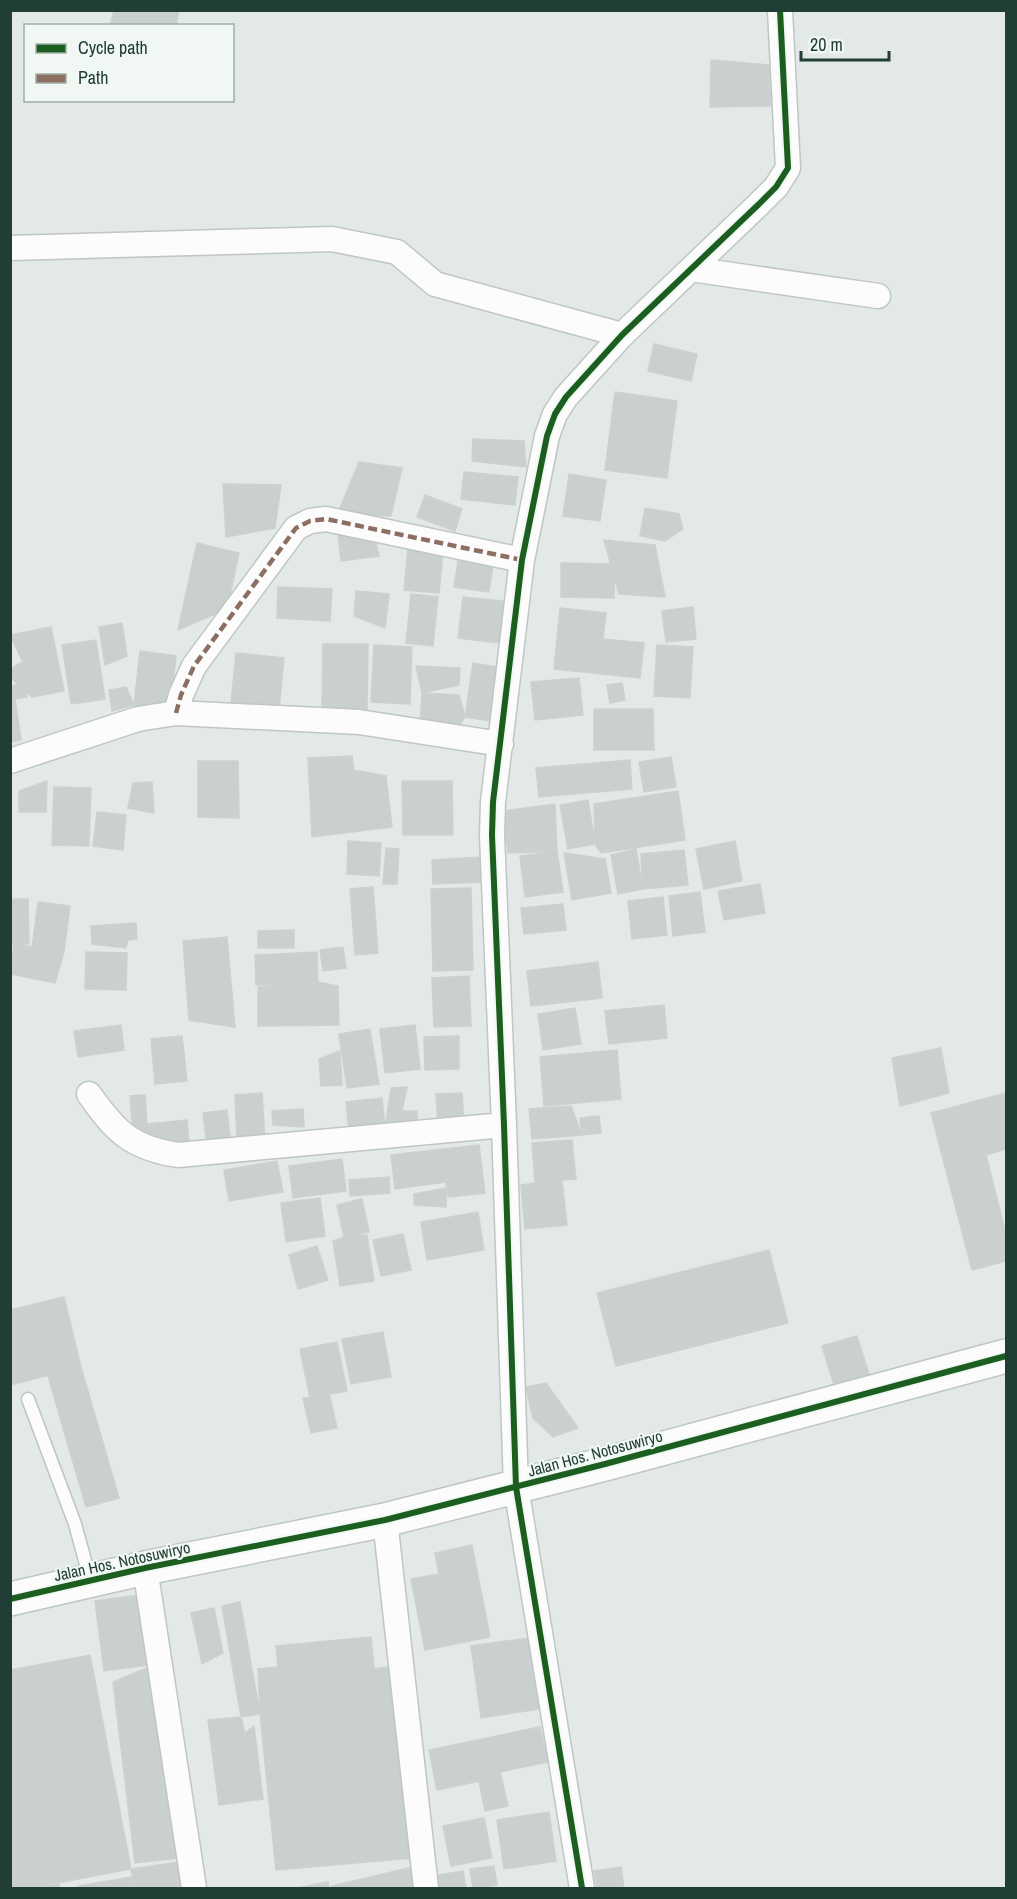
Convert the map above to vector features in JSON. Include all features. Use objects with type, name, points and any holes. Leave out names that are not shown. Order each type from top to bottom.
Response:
[{"type":"street","points":[[582,1888],[516,1487],[492,835],[493,802],[522,560],[547,436],[555,414],[566,397],[622,334],[776,187],[788,168],[780,10]]},
{"type":"street","points":[[10,248],[332,239],[397,252],[435,284],[622,334]]},
{"type":"street","points":[[691,269],[878,296]]},
{"type":"street","points":[[176,713],[194,666],[296,528],[310,521],[326,519],[522,560]]},
{"type":"street","points":[[10,761],[138,719],[176,713],[359,722],[501,744]]},
{"type":"street","points":[[89,1094],[119,1131],[146,1148],[178,1155],[504,1125]]},
{"type":"street","name":"Jalan Hos. Notosuwiryo","points":[[10,1599],[145,1568],[385,1520],[1006,1356]]},
{"type":"street","points":[[385,1520],[426,1888]]},
{"type":"street","points":[[145,1568],[194,1888]]},
{"type":"lane","points":[[28,1399],[75,1524],[90,1581]]},
{"type":"building","points":[[114,10],[179,10],[176,24],[110,24]]},
{"type":"building","points":[[711,60],[769,65],[771,106],[710,107]]},
{"type":"building","points":[[654,344],[697,354],[691,381],[648,371]]},
{"type":"building","points":[[615,392],[677,401],[667,478],[605,470]]},
{"type":"building","points":[[473,439],[524,441],[526,467],[472,461]]},
{"type":"building","points":[[359,462],[402,468],[391,516],[337,515]]},
{"type":"building","points":[[464,472],[518,477],[515,505],[461,499]]},
{"type":"building","points":[[569,474],[606,480],[600,521],[563,516]]},
{"type":"building","points":[[223,484],[281,485],[275,528],[226,537]]},
{"type":"building","points":[[425,495],[462,509],[455,531],[417,517]]},
{"type":"building","points":[[645,508],[679,514],[683,529],[665,541],[640,536]]},
{"type":"building","points":[[338,534],[374,536],[379,556],[341,561]]},
{"type":"building","points":[[604,540],[655,545],[665,597],[619,594]]},
{"type":"building","points":[[197,543],[239,553],[227,609],[178,630]]},
{"type":"building","points":[[408,548],[443,552],[439,593],[404,590]]},
{"type":"building","points":[[458,561],[493,566],[489,592],[454,587]]},
{"type":"building","points":[[561,563],[615,564],[614,598],[561,597]]},
{"type":"building","points":[[278,587],[332,589],[330,621],[277,618]]},
{"type":"building","points":[[356,591],[389,594],[385,628],[354,616]]},
{"type":"building","points":[[411,594],[438,597],[433,646],[406,643]]},
{"type":"building","points":[[463,597],[512,602],[508,644],[458,638]]},
{"type":"building","points":[[693,607],[696,639],[666,642],[662,611]]},
{"type":"building","points":[[560,608],[606,613],[603,639],[644,643],[640,678],[554,669]]},
{"type":"building","points":[[122,623],[127,656],[105,665],[99,627]]},
{"type":"building","points":[[51,627],[64,691],[32,697],[10,675],[10,669],[23,662],[10,635]]},
{"type":"building","points":[[96,640],[105,699],[71,704],[62,645]]},
{"type":"building","points":[[323,644],[368,644],[367,710],[322,709]]},
{"type":"building","points":[[374,645],[412,647],[410,704],[371,702]]},
{"type":"building","points":[[657,645],[693,647],[690,698],[654,696]]},
{"type":"building","points":[[140,651],[176,656],[170,709],[134,705]]},
{"type":"building","points":[[236,653],[284,658],[279,709],[231,704]]},
{"type":"building","points":[[473,663],[504,668],[497,722],[465,717]]},
{"type":"building","points":[[416,666],[460,668],[459,685],[422,693]]},
{"type":"building","points":[[579,678],[583,715],[535,720],[531,682]]},
{"type":"building","points":[[25,683],[27,697],[15,699],[21,740],[10,742],[10,686]]},
{"type":"building","points":[[622,683],[625,700],[610,703],[607,685]]},
{"type":"building","points":[[126,687],[134,705],[112,711],[109,690]]},
{"type":"building","points":[[422,693],[459,695],[465,717],[457,729],[420,727]]},
{"type":"building","points":[[594,709],[653,709],[654,750],[594,750]]},
{"type":"building","points":[[352,756],[360,831],[312,837],[308,758]]},
{"type":"building","points":[[671,757],[676,787],[644,792],[639,762]]},
{"type":"building","points":[[630,760],[632,789],[539,797],[536,768]]},
{"type":"building","points":[[198,761],[238,761],[239,818],[198,817]]},
{"type":"building","points":[[353,770],[386,776],[392,827],[360,831]]},
{"type":"building","points":[[47,781],[46,812],[19,812],[19,791]]},
{"type":"building","points":[[402,781],[452,781],[453,835],[403,835]]},
{"type":"building","points":[[152,782],[154,813],[128,808],[133,783]]},
{"type":"building","points":[[54,787],[91,788],[89,846],[52,845]]},
{"type":"building","points":[[678,791],[685,840],[601,853],[595,844],[594,804]]},
{"type":"building","points":[[588,800],[595,844],[568,849],[560,805]]},
{"type":"building","points":[[555,804],[557,851],[508,853],[503,811]]},
{"type":"building","points":[[97,812],[126,815],[123,850],[93,846]]},
{"type":"building","points":[[348,841],[381,843],[379,876],[347,874]]},
{"type":"building","points":[[735,841],[742,881],[704,889],[696,849]]},
{"type":"building","points":[[386,848],[399,849],[397,884],[383,884]]},
{"type":"building","points":[[636,849],[643,889],[618,894],[611,855]]},
{"type":"building","points":[[684,850],[688,885],[643,889],[641,854]]},
{"type":"building","points":[[557,851],[563,892],[525,897],[520,856]]},
{"type":"building","points":[[564,853],[605,859],[611,893],[572,900]]},
{"type":"building","points":[[482,857],[483,882],[433,884],[432,860]]},
{"type":"building","points":[[760,884],[765,913],[724,920],[718,891]]},
{"type":"building","points":[[373,887],[378,953],[355,955],[350,889]]},
{"type":"building","points":[[471,888],[473,970],[433,971],[431,889]]},
{"type":"building","points":[[700,892],[705,932],[673,936],[669,896]]},
{"type":"building","points":[[663,897],[667,935],[632,939],[628,901]]},
{"type":"building","points":[[10,899],[28,899],[29,944],[10,944]]},
{"type":"building","points":[[38,902],[70,906],[64,952],[32,948]]},
{"type":"building","points":[[563,904],[566,930],[524,934],[521,908]]},
{"type":"building","points":[[136,923],[137,939],[128,940],[126,948],[92,944],[91,926]]},
{"type":"building","points":[[294,930],[294,948],[258,948],[258,931]]},
{"type":"building","points":[[227,937],[235,1027],[189,1020],[183,941]]},
{"type":"building","points":[[14,944],[64,952],[55,983],[10,974]]},
{"type":"building","points":[[343,947],[346,968],[323,971],[320,950]]},
{"type":"building","points":[[86,952],[127,953],[126,990],[85,989]]},
{"type":"building","points":[[317,952],[318,982],[256,985],[255,955]]},
{"type":"building","points":[[598,962],[602,998],[531,1006],[527,971]]},
{"type":"building","points":[[469,976],[471,1026],[434,1027],[432,978]]},
{"type":"building","points":[[318,982],[338,986],[339,1025],[258,1026],[258,987]]},
{"type":"building","points":[[664,1005],[667,1038],[609,1044],[605,1011]]},
{"type":"building","points":[[575,1008],[581,1044],[543,1050],[538,1014]]},
{"type":"building","points":[[121,1025],[124,1050],[78,1057],[74,1031]]},
{"type":"building","points":[[415,1025],[420,1069],[385,1073],[380,1029]]},
{"type":"building","points":[[370,1029],[379,1084],[347,1088],[339,1034]]},
{"type":"building","points":[[182,1036],[187,1081],[155,1084],[151,1039]]},
{"type":"building","points":[[459,1036],[459,1069],[425,1070],[424,1037]]},
{"type":"building","points":[[941,1048],[949,1093],[900,1106],[892,1058]]},
{"type":"building","points":[[617,1050],[621,1099],[544,1106],[540,1057]]},
{"type":"building","points":[[340,1051],[342,1085],[321,1086],[319,1059]]},
{"type":"building","points":[[407,1087],[402,1111],[417,1111],[417,1128],[385,1128],[391,1088]]},
{"type":"building","points":[[262,1093],[265,1141],[237,1142],[235,1095]]},
{"type":"building","points":[[462,1093],[464,1123],[438,1124],[436,1094]]},
{"type":"building","points":[[1006,1093],[1006,1149],[986,1155],[1006,1234],[1006,1261],[972,1270],[931,1113]]},
{"type":"building","points":[[145,1095],[147,1124],[187,1120],[189,1144],[163,1146],[133,1134],[130,1096]]},
{"type":"building","points":[[382,1098],[385,1128],[349,1131],[346,1102]]},
{"type":"building","points":[[571,1106],[582,1135],[532,1139],[529,1109]]},
{"type":"building","points":[[303,1109],[304,1127],[273,1125],[272,1111]]},
{"type":"building","points":[[227,1110],[231,1145],[207,1147],[203,1113]]},
{"type":"building","points":[[599,1116],[601,1133],[582,1135],[580,1118]]},
{"type":"building","points":[[572,1140],[576,1179],[535,1182],[532,1143]]},
{"type":"building","points":[[479,1145],[485,1193],[449,1197],[446,1182],[395,1189],[391,1155]]},
{"type":"building","points":[[342,1159],[346,1191],[293,1198],[289,1166]]},
{"type":"building","points":[[277,1161],[283,1192],[229,1201],[224,1170]]},
{"type":"building","points":[[389,1177],[390,1193],[350,1196],[349,1180]]},
{"type":"building","points":[[562,1180],[567,1225],[525,1229],[521,1185]]},
{"type":"building","points":[[447,1188],[446,1207],[414,1205],[414,1194]]},
{"type":"building","points":[[320,1198],[325,1236],[286,1242],[281,1203]]},
{"type":"building","points":[[362,1199],[369,1232],[344,1237],[337,1205]]},
{"type":"building","points":[[478,1212],[484,1250],[427,1260],[421,1222]]},
{"type":"building","points":[[403,1234],[411,1270],[381,1276],[373,1240]]},
{"type":"building","points":[[367,1235],[374,1281],[340,1286],[333,1241],[344,1237]]},
{"type":"building","points":[[317,1246],[328,1280],[298,1289],[289,1255]]},
{"type":"building","points":[[769,1250],[788,1323],[616,1366],[597,1293]]},
{"type":"building","points":[[64,1297],[81,1367],[10,1385],[10,1310]]},
{"type":"building","points":[[383,1332],[391,1377],[351,1384],[342,1339]]},
{"type":"building","points":[[857,1336],[869,1374],[834,1385],[822,1346]]},
{"type":"building","points":[[337,1342],[347,1391],[310,1398],[300,1349]]},
{"type":"building","points":[[81,1367],[119,1498],[86,1507],[48,1376]]},
{"type":"building","points":[[546,1383],[578,1428],[553,1437],[533,1418],[526,1387]]},
{"type":"building","points":[[329,1393],[337,1428],[311,1433],[303,1398]]},
{"type":"building","points":[[472,1545],[490,1637],[425,1650],[411,1579],[439,1574],[435,1553]]},
{"type":"building","points":[[147,1594],[156,1664],[104,1671],[95,1601]]},
{"type":"building","points":[[240,1602],[260,1714],[241,1717],[222,1606]]},
{"type":"building","points":[[214,1608],[223,1653],[202,1664],[191,1613]]},
{"type":"building","points":[[371,1637],[374,1669],[395,1666],[413,1858],[276,1870],[260,1714],[258,1669],[278,1667],[276,1646]]},
{"type":"building","points":[[529,1638],[539,1709],[481,1718],[471,1646]]},
{"type":"building","points":[[90,1655],[131,1869],[31,1888],[10,1888],[10,1670]]},
{"type":"building","points":[[156,1664],[179,1858],[135,1863],[113,1682]]},
{"type":"building","points":[[241,1717],[245,1733],[254,1726],[263,1799],[219,1805],[208,1720]]},
{"type":"building","points":[[540,1727],[548,1762],[500,1772],[508,1806],[485,1811],[479,1781],[437,1790],[429,1750]]},
{"type":"building","points":[[549,1812],[556,1861],[504,1869],[497,1820]]},
{"type":"building","points":[[484,1818],[492,1858],[451,1866],[443,1826]]},
{"type":"building","points":[[186,1861],[190,1888],[134,1888],[131,1869]]},
{"type":"building","points":[[494,1866],[497,1885],[473,1888],[470,1869]]},
{"type":"building","points":[[413,1867],[418,1888],[333,1888],[332,1886]]},
{"type":"building","points":[[621,1867],[624,1888],[597,1888],[594,1871]]},
{"type":"building","points":[[463,1871],[466,1888],[433,1888],[431,1876]]},
{"type":"building","points":[[131,1877],[133,1888],[79,1888],[78,1886]]},
{"type":"building","points":[[328,1882],[329,1888],[297,1888]]},
{"type":"building","points":[[59,1883],[60,1888],[31,1888]]},
{"type":"marked path","points":[[176,713],[194,666],[296,528],[310,521],[326,519],[522,560]]},
{"type":"cycle path","points":[[582,1888],[516,1487],[492,835],[493,802],[522,560],[547,436],[555,414],[566,397],[622,335],[776,187],[788,168],[780,10]]},
{"type":"cycle path","points":[[10,1599],[145,1568],[385,1520],[605,1464],[1006,1356]]}]
